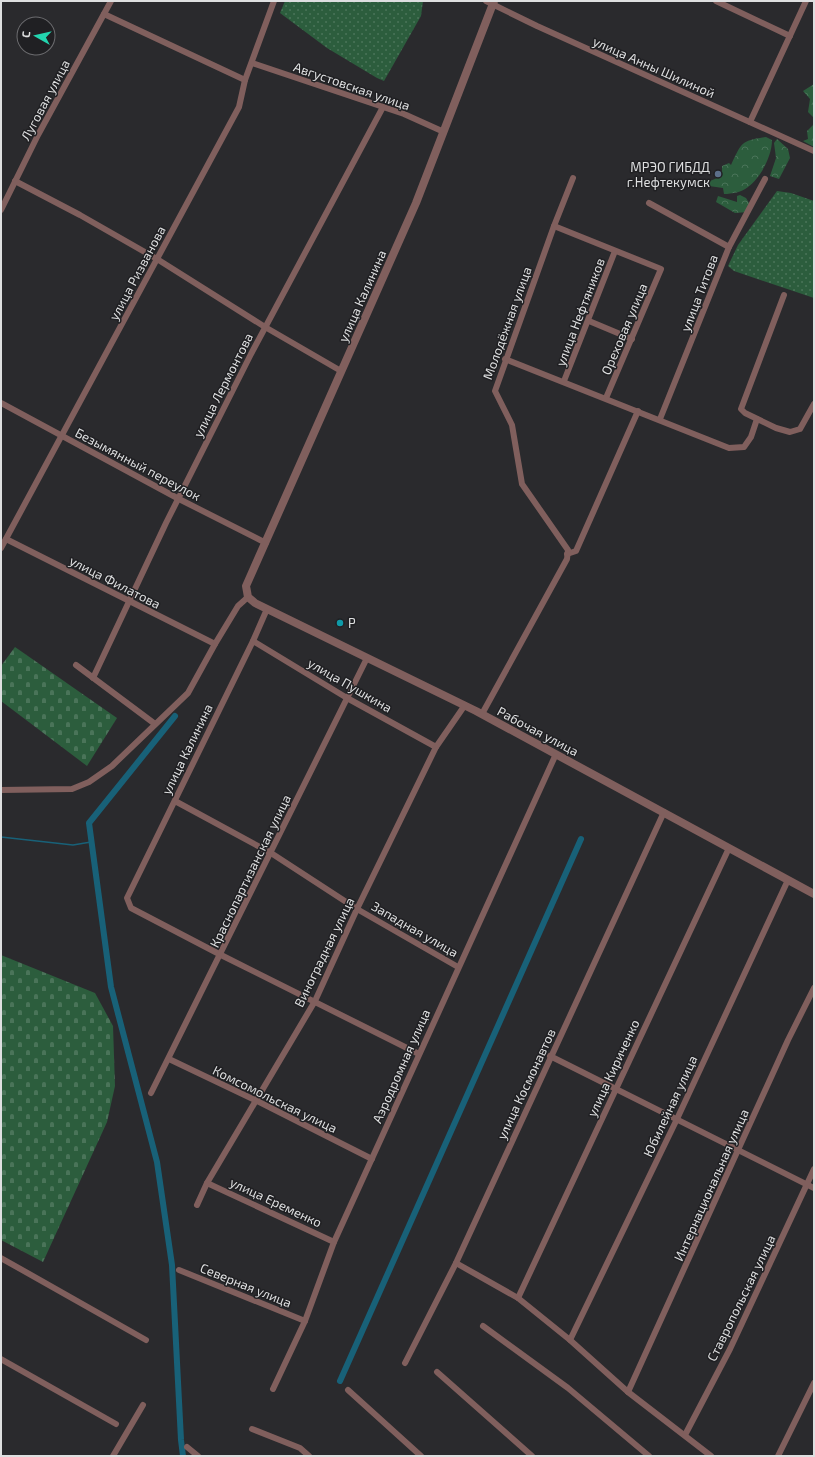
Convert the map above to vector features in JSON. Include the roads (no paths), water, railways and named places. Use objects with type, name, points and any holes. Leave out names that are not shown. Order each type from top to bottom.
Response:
[{"type":"street","name":"Луговая улица","points":[[1,210],[38,134],[111,1]]},
{"type":"street","name":"улица Ризванова","points":[[1,548],[239,107],[245,80],[274,1]]},
{"type":"street","points":[[750,122],[806,1]]},
{"type":"street","name":"улица Анны Шилиной","points":[[491,2],[537,26],[814,151]]},
{"type":"street","name":"улица Калинина","points":[[248,597],[246,586],[416,203],[444,132],[491,2]]},
{"type":"street","points":[[720,2],[790,36]]},
{"type":"street","points":[[104,14],[245,80]]},
{"type":"street","name":"Августовская улица","points":[[252,64],[404,114],[444,132]]},
{"type":"street","name":"улица Лермонтова","points":[[93,678],[179,499],[265,327],[383,107]]},
{"type":"street","name":"Молодёжная улица","points":[[567,556],[568,550],[522,484],[512,426],[494,390],[554,226],[574,178]]},
{"type":"street","name":"улица Титова","points":[[660,419],[729,247],[765,179]]},
{"type":"street","points":[[15,181],[80,215],[157,259],[265,327],[341,371]]},
{"type":"street","points":[[649,203],[729,247]]},
{"type":"street","points":[[554,226],[616,251]]},
{"type":"street","name":"Ореховая улица","points":[[606,398],[661,269],[616,251]]},
{"type":"street","name":"улица Нефтяников","points":[[564,382],[616,251]]},
{"type":"street","points":[[784,295],[741,409],[757,419],[790,432],[800,429],[814,404]]},
{"type":"street","points":[[589,321],[632,338]]},
{"type":"street","points":[[505,359],[660,419],[729,448],[744,447],[751,437],[757,419]]},
{"type":"street","name":"Безымянный переулок","points":[[1,403],[179,499],[266,543]]},
{"type":"street","points":[[482,714],[567,556],[576,551],[638,411]]},
{"type":"street","name":"улица Филатова","points":[[6,539],[215,644]]},
{"type":"street","points":[[1,790],[72,789],[89,782],[112,766],[188,694],[215,644],[238,606],[248,597]]},
{"type":"street","name":"Рабочая улица","points":[[248,597],[255,603],[482,714],[814,894]]},
{"type":"street","name":"улица Калинина","points":[[221,955],[131,908],[128,898],[253,641],[267,609]]},
{"type":"street","name":"улица Пушкина","points":[[253,641],[347,698],[436,747]]},
{"type":"street","name":"Краснопартизанская улица","points":[[151,1093],[221,955],[367,658]]},
{"type":"street","points":[[76,665],[156,724]]},
{"type":"street","name":"Виноградная улица","points":[[197,1205],[207,1183],[255,1100],[315,1001],[357,908],[436,747],[465,706]]},
{"type":"street","name":"Аэродромная улица","points":[[273,1389],[305,1321],[334,1242],[556,754]]},
{"type":"street","name":"Западная улица","points":[[175,801],[271,853],[357,908],[458,967]]},
{"type":"street","name":"улица Космонавтов","points":[[405,1363],[456,1263],[550,1056],[664,812]]},
{"type":"street","name":"улица Кириченко","points":[[518,1298],[615,1088],[729,848]]},
{"type":"street","name":"Юбилейная улица","points":[[570,1340],[677,1119],[788,880]]},
{"type":"street","points":[[221,955],[419,1054]]},
{"type":"street","name":"Интернациональная улица","points":[[628,1392],[814,988]]},
{"type":"street","points":[[550,1056],[739,1149],[814,1188]]},
{"type":"street","name":"Комсомольская улица","points":[[169,1059],[255,1100],[372,1159]]},
{"type":"street","name":"Ставропольская улица","points":[[685,1435],[730,1348],[814,1169]]},
{"type":"street","name":"улица Еременко","points":[[207,1183],[334,1242]]},
{"type":"street","points":[[1,1258],[146,1340]]},
{"type":"street","points":[[456,1263],[518,1298],[570,1340],[628,1392],[711,1456]]},
{"type":"street","name":"Северная улица","points":[[179,1270],[305,1321]]},
{"type":"street","points":[[483,1326],[568,1388],[649,1456]]},
{"type":"street","points":[[1,1359],[116,1424]]},
{"type":"street","points":[[437,1372],[532,1456]]},
{"type":"street","points":[[778,1456],[814,1382]]},
{"type":"street","points":[[348,1390],[421,1456]]},
{"type":"street","points":[[113,1456],[143,1405]]},
{"type":"street","points":[[252,1429],[300,1448],[309,1456]]},
{"type":"street","points":[[187,1447],[198,1456]]},
{"type":"waterway","points":[[175,716],[89,823],[111,987],[157,1162],[172,1265],[183,1456]]},
{"type":"waterway","points":[[1,837],[73,845],[91,842]]},
{"type":"waterway","points":[[340,1381],[581,839]]},
{"type":"place","name":"МРЭО ГИБДД г.Нефтекумск","points":[[718,174]]},
{"type":"place","name":"Р","points":[[340,623]]}]
